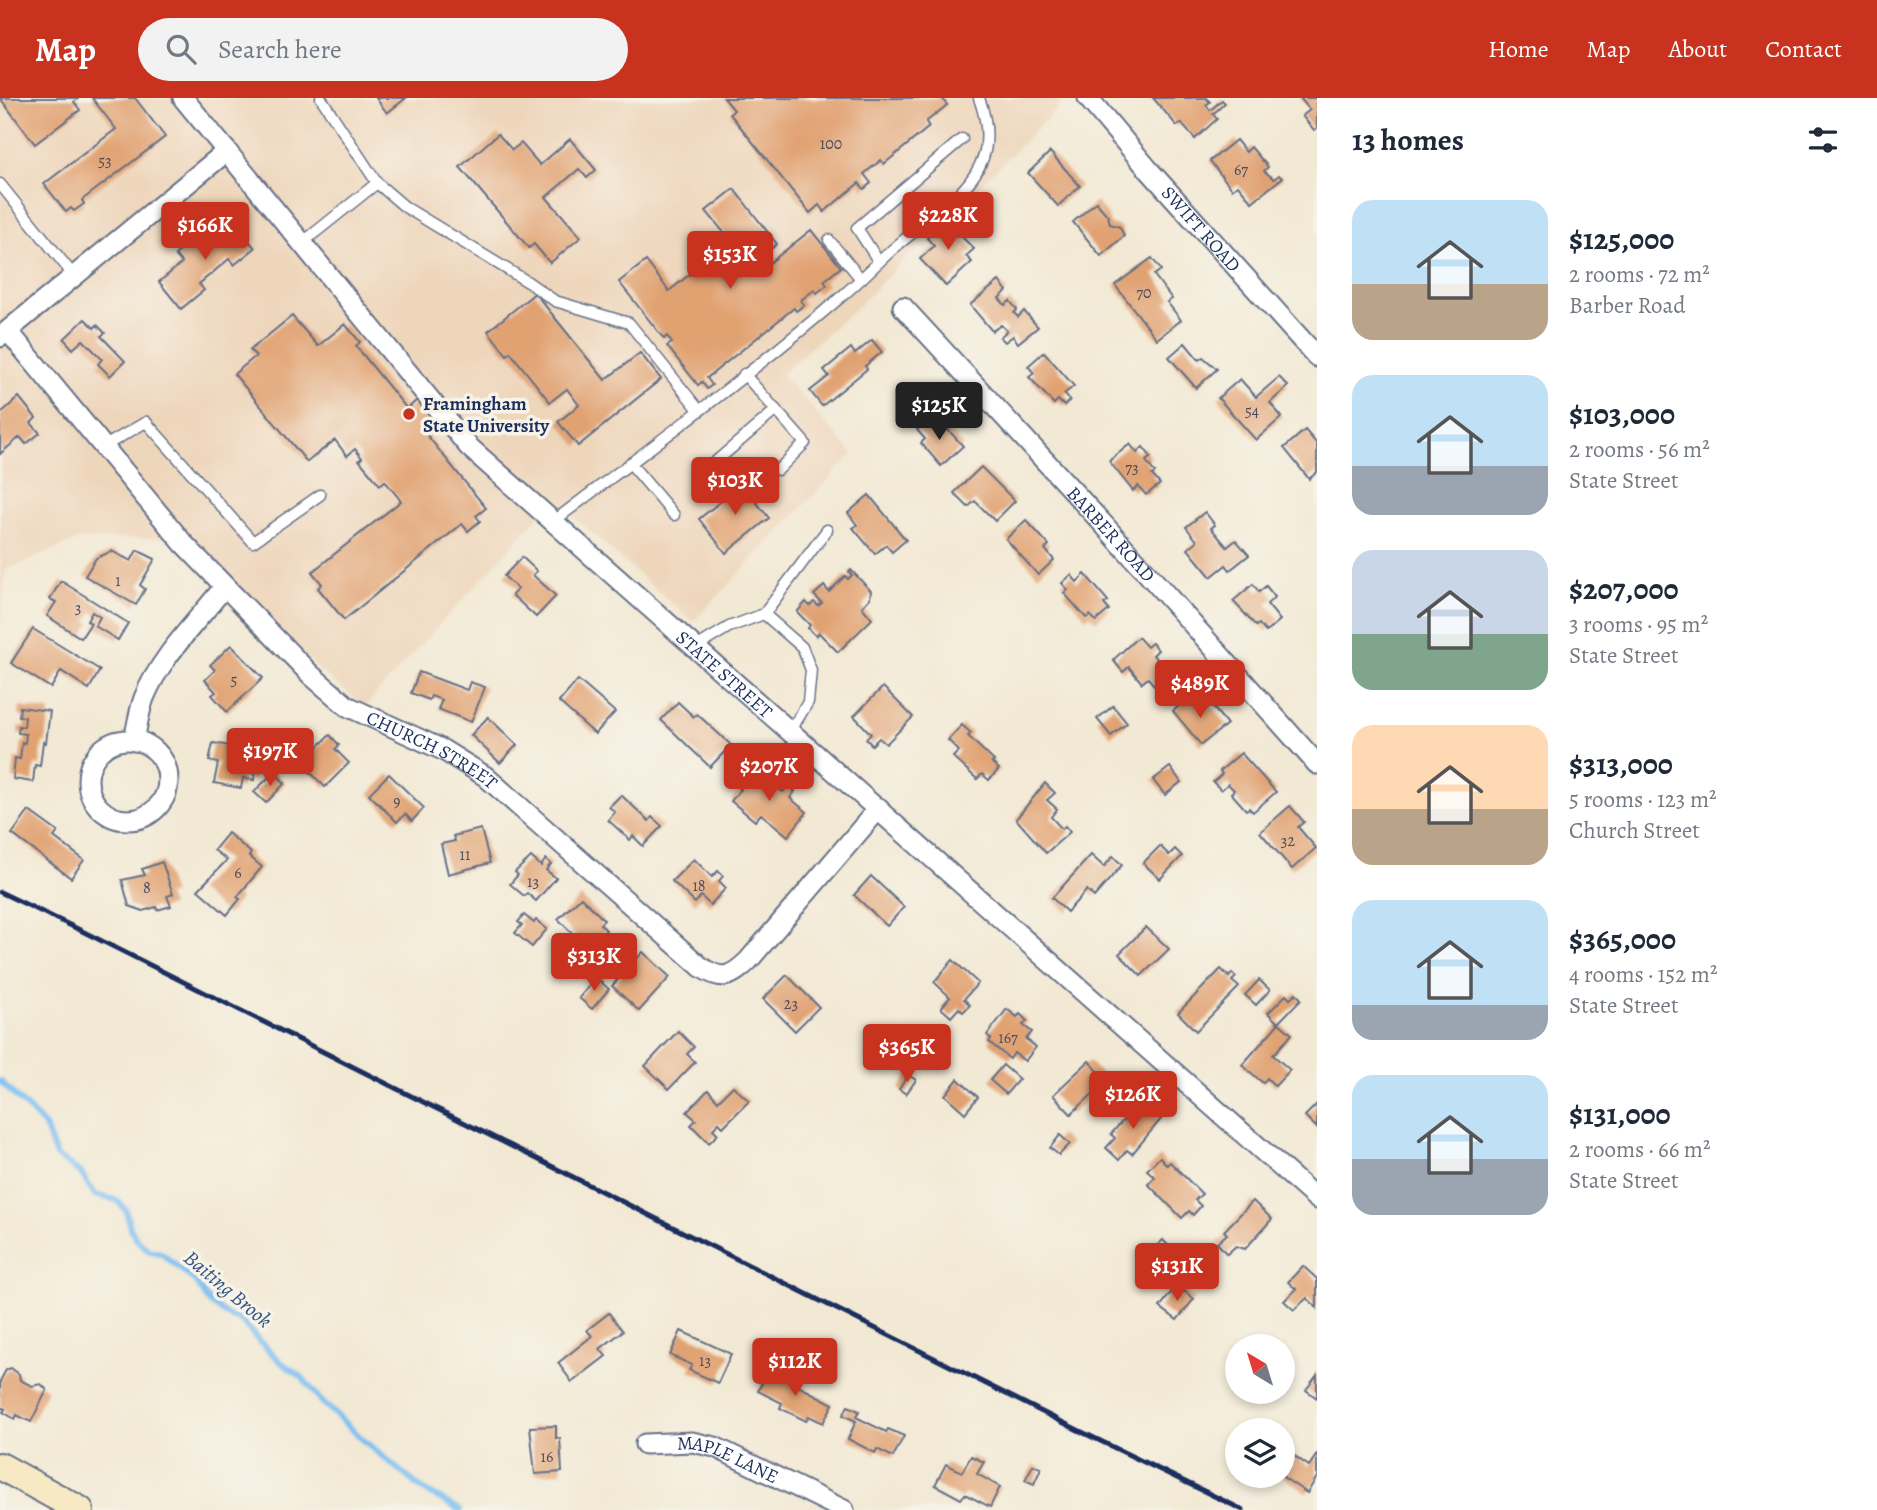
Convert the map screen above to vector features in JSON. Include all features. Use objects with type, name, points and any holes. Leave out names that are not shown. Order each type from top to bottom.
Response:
[{"type":"main road","points":[[0,1466],[80,1510]]},
{"type":"street","name":"STATE STREET","points":[[183,98],[469,447],[1317,1199]]},
{"type":"street","name":"SWIFT ROAD","points":[[1088,98],[1317,357]]},
{"type":"street","points":[[4,334],[228,151]]},
{"type":"street","name":"BARBER ROAD","points":[[903,307],[1105,526],[1317,764]]},
{"type":"street","name":"CHURCH STREET","points":[[4,334],[224,587],[310,675],[338,699],[366,716],[443,750],[485,776],[712,974],[724,976],[736,972],[748,961],[879,808]]},
{"type":"street","points":[[134,741],[144,699],[154,679],[166,659],[224,587]]},
{"type":"street","points":[[120,741],[134,741],[145,744],[163,761],[167,772],[167,785],[158,807],[139,819],[126,821],[111,817],[99,809],[91,797],[89,771],[94,759],[105,747],[120,741]]},
{"type":"street","name":"MAPLE LANE","points":[[645,1444],[692,1442],[715,1447],[844,1510]]},
{"type":"lane","points":[[321,98],[377,183],[405,207],[555,301],[629,323],[699,410]]},
{"type":"lane","points":[[554,522],[699,410],[861,279],[960,192],[973,178],[981,163],[988,131],[979,98]]},
{"type":"lane","points":[[879,262],[857,228],[962,139]]},
{"type":"lane","points":[[302,243],[377,183]]},
{"type":"lane","points":[[0,184],[74,276]]},
{"type":"lane","points":[[829,240],[861,279]]},
{"type":"lane","points":[[744,374],[806,443],[778,470]]},
{"type":"lane","points":[[701,475],[776,410]]},
{"type":"lane","points":[[103,448],[146,422],[253,542],[320,495]]},
{"type":"lane","points":[[630,463],[674,515]]},
{"type":"lane","points":[[696,647],[729,627],[764,614],[827,530]]},
{"type":"lane","points":[[764,614],[802,647],[811,670],[808,702],[791,730]]},
{"type":"shaded area","name":"Framingham State University","points":[[0,98],[1056,98],[1062,104],[858,306],[781,374],[853,454],[693,622],[554,500],[365,706],[321,672],[192,537],[79,540],[5,570],[0,639]]},
{"type":"building","points":[[0,98],[79,98],[74,102],[80,110],[35,144]]},
{"type":"building","points":[[92,98],[135,98],[165,137],[82,200],[84,204],[74,211],[71,208],[66,212],[44,184],[116,129]]},
{"type":"building","points":[[376,98],[406,98],[387,113]]},
{"type":"building","points":[[724,98],[942,98],[947,105],[926,122],[929,127],[884,164],[881,160],[864,174],[871,183],[864,189],[859,183],[824,212],[819,205],[810,213],[730,114],[734,110]]},
{"type":"building","points":[[1153,98],[1206,98],[1210,102],[1206,105],[1210,110],[1222,100],[1225,103],[1213,114],[1217,119],[1195,139],[1181,123],[1177,126]]},
{"type":"building","points":[[1300,98],[1317,98],[1317,128],[1314,130],[1302,116],[1310,110]]},
{"type":"building","points":[[498,134],[512,150],[521,143],[540,165],[570,139],[596,170],[587,178],[579,169],[546,197],[581,237],[550,263],[534,244],[529,248],[460,167]]},
{"type":"building","points":[[1236,140],[1246,152],[1251,147],[1268,167],[1264,171],[1274,179],[1279,175],[1282,178],[1252,202],[1238,185],[1232,189],[1210,161]]},
{"type":"building","points":[[1050,152],[1080,186],[1058,206],[1028,173]]},
{"type":"building","points":[[734,189],[777,244],[761,257],[767,265],[811,230],[841,267],[824,281],[827,285],[817,293],[814,290],[801,300],[804,305],[796,311],[794,308],[707,378],[712,385],[707,389],[702,382],[698,385],[667,346],[672,343],[667,336],[664,339],[619,282],[646,261],[669,291],[731,241],[706,211]]},
{"type":"building","points":[[1096,202],[1108,216],[1110,224],[1120,227],[1124,236],[1101,256],[1073,222]]},
{"type":"building","points":[[949,217],[964,233],[961,236],[974,249],[966,256],[972,262],[946,286],[920,259],[934,246],[927,238]]},
{"type":"building","points":[[233,221],[255,248],[234,265],[229,259],[199,284],[204,290],[181,309],[159,282],[182,263],[175,255],[198,236],[207,248],[213,243],[208,236]]},
{"type":"building","points":[[1152,258],[1161,270],[1154,275],[1172,299],[1167,302],[1181,320],[1157,339],[1115,285]]},
{"type":"building","points":[[999,281],[1007,291],[999,298],[1005,305],[1010,301],[1017,310],[1014,313],[1018,317],[1024,311],[1038,327],[1018,343],[1013,336],[1005,342],[1000,337],[1007,331],[1001,325],[992,331],[970,305]]},
{"type":"building","points":[[535,293],[605,380],[640,353],[661,379],[578,446],[558,422],[579,405],[567,389],[550,402],[510,352],[507,355],[488,331]]},
{"type":"building","points":[[292,316],[318,346],[345,324],[360,342],[356,346],[407,409],[417,400],[438,425],[426,434],[486,508],[476,516],[480,521],[468,531],[462,524],[344,620],[318,588],[322,584],[312,572],[401,501],[385,481],[380,485],[359,460],[362,458],[355,449],[347,456],[335,440],[307,462],[234,374],[256,356],[250,350]]},
{"type":"building","points":[[85,319],[94,328],[97,325],[105,333],[101,336],[125,361],[110,376],[98,364],[102,359],[83,340],[73,349],[64,339]]},
{"type":"building","points":[[872,340],[882,352],[865,366],[867,369],[822,406],[810,391],[829,376],[824,370],[851,348],[855,354]]},
{"type":"building","points":[[1185,343],[1199,360],[1203,357],[1217,369],[1196,388],[1169,357]]},
{"type":"building","points":[[1044,352],[1074,386],[1064,394],[1070,400],[1064,406],[1058,400],[1054,404],[1029,377],[1034,373],[1028,366]]},
{"type":"building","points":[[1279,377],[1288,386],[1270,403],[1282,417],[1256,440],[1218,398],[1240,379],[1256,397]]},
{"type":"building","points":[[19,397],[36,418],[31,423],[40,433],[26,444],[20,437],[0,454],[0,414]]},
{"type":"building","points":[[928,420],[934,427],[940,421],[963,446],[941,466],[921,443],[925,439],[917,430]]},
{"type":"building","points":[[1305,430],[1317,444],[1317,472],[1309,479],[1284,448]]},
{"type":"building","points":[[1130,444],[1137,453],[1143,447],[1151,457],[1146,461],[1155,473],[1152,475],[1160,484],[1146,495],[1138,486],[1133,491],[1109,461]]},
{"type":"building","points":[[981,467],[1015,501],[995,521],[975,501],[968,507],[954,493]]},
{"type":"building","points":[[748,479],[759,493],[753,498],[769,518],[726,553],[699,519]]},
{"type":"building","points":[[869,495],[906,540],[892,552],[886,545],[875,554],[853,528],[857,525],[848,513]]},
{"type":"building","points":[[1205,512],[1215,525],[1211,528],[1227,547],[1236,540],[1249,555],[1230,570],[1226,565],[1211,577],[1188,549],[1197,541],[1186,527]]},
{"type":"building","points":[[1026,520],[1049,545],[1045,549],[1054,560],[1038,575],[1006,539]]},
{"type":"building","points":[[137,550],[155,559],[140,585],[145,589],[136,605],[85,576],[96,558],[112,551],[131,561]]},
{"type":"building","points":[[522,557],[537,571],[533,575],[556,596],[536,617],[512,595],[518,589],[504,576]]},
{"type":"building","points":[[851,570],[871,591],[870,598],[862,607],[872,619],[838,652],[819,633],[816,636],[808,628],[810,625],[797,612],[806,602],[810,606],[814,602],[818,606],[822,603],[814,595],[824,586],[829,592],[845,576],[848,579],[852,575],[849,572]]},
{"type":"building","points":[[1085,574],[1108,601],[1104,604],[1109,610],[1096,621],[1090,615],[1086,618],[1064,593],[1068,590],[1062,583],[1071,575],[1077,582]]},
{"type":"building","points":[[61,581],[128,623],[118,640],[95,626],[100,617],[92,612],[87,621],[91,623],[81,638],[47,616],[56,602],[50,599]]},
{"type":"building","points":[[1253,584],[1259,592],[1266,586],[1275,597],[1267,604],[1280,620],[1266,632],[1259,624],[1256,626],[1233,601]]},
{"type":"building","points":[[33,629],[100,670],[89,689],[61,671],[51,688],[11,663]]},
{"type":"building","points":[[1138,637],[1147,647],[1152,643],[1158,650],[1153,655],[1169,672],[1154,685],[1148,678],[1142,683],[1129,667],[1123,672],[1113,660]]},
{"type":"building","points":[[231,645],[263,678],[227,712],[212,695],[216,692],[205,680],[215,670],[210,665]]},
{"type":"building","points":[[419,672],[467,690],[470,682],[485,687],[471,722],[438,709],[442,700],[431,696],[429,700],[411,693]]},
{"type":"building","points":[[578,680],[615,712],[595,734],[559,702]]},
{"type":"building","points":[[883,687],[913,717],[886,744],[879,738],[872,745],[866,739],[871,734],[854,716]]},
{"type":"building","points":[[1192,696],[1204,711],[1211,705],[1227,724],[1201,745],[1173,711]]},
{"type":"building","points":[[678,702],[694,717],[697,714],[731,745],[710,767],[661,720]]},
{"type":"building","points":[[1113,706],[1127,723],[1111,736],[1097,719]]},
{"type":"building","points":[[20,707],[50,711],[46,743],[43,742],[40,766],[35,765],[33,782],[13,779],[15,758],[20,759],[26,734],[18,733],[19,726],[24,727],[25,717],[19,716]]},
{"type":"building","points":[[488,717],[517,745],[500,763],[471,735]]},
{"type":"building","points":[[962,725],[971,733],[968,736],[999,769],[989,780],[982,774],[977,779],[953,757],[959,751],[948,740]]},
{"type":"building","points":[[330,735],[339,745],[335,749],[349,763],[325,787],[301,763]]},
{"type":"building","points":[[213,743],[259,751],[254,780],[243,778],[241,788],[214,783],[218,763],[209,761]]},
{"type":"building","points":[[1241,753],[1276,792],[1253,812],[1249,808],[1246,810],[1231,793],[1234,790],[1228,784],[1221,790],[1213,782],[1222,774],[1220,771]]},
{"type":"building","points":[[1170,767],[1181,782],[1165,795],[1153,780]]},
{"type":"building","points":[[753,769],[783,792],[789,786],[795,791],[790,798],[807,812],[788,836],[761,814],[755,821],[731,801]]},
{"type":"building","points":[[274,772],[285,783],[266,803],[254,792]]},
{"type":"building","points":[[389,774],[424,808],[412,821],[405,814],[397,822],[369,794]]},
{"type":"building","points":[[1045,783],[1055,793],[1047,800],[1057,809],[1051,817],[1062,829],[1065,826],[1070,832],[1046,853],[1016,819]]},
{"type":"building","points":[[621,795],[649,821],[652,817],[662,826],[643,846],[633,836],[630,840],[608,820],[615,812],[609,807]]},
{"type":"building","points":[[1290,806],[1304,822],[1298,827],[1316,848],[1292,869],[1260,832]]},
{"type":"building","points":[[29,811],[58,832],[54,837],[84,860],[71,878],[12,834]]},
{"type":"building","points":[[481,829],[490,863],[448,874],[441,844],[455,841],[453,836]]},
{"type":"building","points":[[228,833],[251,853],[249,856],[262,867],[237,897],[240,899],[227,915],[198,890],[227,860],[214,850]]},
{"type":"building","points":[[1160,846],[1169,855],[1175,849],[1182,856],[1160,879],[1143,863]]},
{"type":"building","points":[[1091,855],[1104,867],[1113,856],[1122,865],[1094,897],[1087,890],[1067,912],[1052,898]]},
{"type":"building","points":[[531,857],[541,866],[546,859],[551,864],[546,870],[556,878],[536,901],[527,893],[524,896],[510,884],[518,875],[515,872]]},
{"type":"building","points":[[694,859],[712,877],[718,871],[723,876],[719,881],[726,888],[710,905],[701,896],[695,903],[672,881]]},
{"type":"building","points":[[162,862],[173,894],[167,896],[171,906],[143,911],[129,906],[122,880],[145,875],[142,869]]},
{"type":"building","points":[[871,876],[904,907],[887,926],[854,895]]},
{"type":"building","points":[[581,897],[604,920],[600,924],[606,930],[588,949],[558,919]]},
{"type":"building","points":[[524,915],[547,929],[532,947],[515,933],[522,925],[518,922]]},
{"type":"building","points":[[1146,927],[1169,949],[1141,976],[1119,954]]},
{"type":"building","points":[[643,952],[670,977],[639,1011],[612,986]]},
{"type":"building","points":[[953,960],[978,983],[964,999],[970,1005],[963,1012],[959,1008],[951,1017],[941,1008],[950,997],[934,982]]},
{"type":"building","points":[[1221,969],[1229,977],[1232,973],[1236,977],[1232,981],[1239,987],[1196,1031],[1178,1013]]},
{"type":"building","points":[[787,975],[819,1007],[795,1031],[763,999]]},
{"type":"building","points":[[596,978],[609,989],[592,1009],[579,998]]},
{"type":"building","points":[[1259,980],[1270,990],[1256,1005],[1245,995]]},
{"type":"building","points":[[1296,993],[1301,999],[1278,1023],[1268,1013],[1286,995],[1290,999]]},
{"type":"building","points":[[1007,1009],[1017,1017],[1020,1014],[1027,1021],[1023,1025],[1032,1032],[1026,1039],[1036,1047],[1025,1061],[1014,1053],[1010,1059],[989,1042],[991,1039],[987,1035]]},
{"type":"building","points":[[1279,1023],[1292,1034],[1273,1055],[1290,1070],[1275,1086],[1267,1078],[1263,1083],[1242,1065]]},
{"type":"building","points":[[678,1031],[694,1047],[687,1054],[695,1062],[669,1089],[645,1066]]},
{"type":"building","points":[[1089,1061],[1107,1081],[1071,1114],[1053,1095]]},
{"type":"building","points":[[1003,1065],[1019,1079],[1006,1094],[990,1080]]},
{"type":"building","points":[[908,1075],[916,1080],[906,1094],[899,1089]]},
{"type":"building","points":[[958,1079],[978,1097],[965,1113],[945,1095]]},
{"type":"building","points":[[733,1086],[749,1101],[723,1127],[719,1123],[713,1129],[718,1134],[709,1143],[691,1125],[696,1120],[687,1112],[708,1090],[718,1101]]},
{"type":"building","points":[[1143,1103],[1161,1119],[1132,1154],[1127,1150],[1119,1160],[1106,1148],[1115,1138],[1111,1134],[1134,1108]]},
{"type":"building","points":[[1317,1104],[1317,1128],[1305,1116]]},
{"type":"building","points":[[1060,1135],[1070,1144],[1059,1155],[1050,1148]]},
{"type":"building","points":[[1160,1157],[1167,1165],[1170,1162],[1202,1194],[1195,1200],[1201,1206],[1193,1215],[1189,1211],[1182,1218],[1148,1184],[1155,1177],[1147,1170]]},
{"type":"building","points":[[1253,1201],[1272,1219],[1245,1249],[1236,1246],[1227,1254],[1217,1243],[1227,1234],[1224,1231]]},
{"type":"building","points":[[1163,1240],[1178,1256],[1162,1271],[1147,1255]]},
{"type":"building","points":[[1303,1266],[1317,1279],[1317,1308],[1307,1298],[1294,1310],[1284,1301],[1296,1289],[1288,1282]]},
{"type":"building","points":[[1177,1285],[1194,1299],[1177,1320],[1160,1307]]},
{"type":"building","points":[[609,1313],[623,1331],[600,1349],[606,1356],[572,1382],[558,1363],[592,1336],[587,1330]]},
{"type":"building","points":[[681,1331],[731,1354],[718,1383],[689,1370],[692,1365],[670,1355]]},
{"type":"building","points":[[11,1368],[19,1374],[20,1380],[32,1386],[41,1384],[47,1390],[31,1422],[17,1415],[15,1419],[0,1407],[0,1381],[6,1370]]},
{"type":"building","points":[[768,1370],[833,1404],[823,1423],[809,1416],[806,1421],[780,1408],[782,1403],[758,1391]]},
{"type":"building","points":[[1317,1375],[1317,1398],[1306,1390]]},
{"type":"building","points":[[848,1406],[859,1411],[856,1417],[886,1432],[888,1429],[904,1436],[893,1457],[877,1449],[875,1453],[848,1439],[856,1421],[843,1415]]},
{"type":"building","points":[[556,1426],[556,1438],[560,1438],[562,1472],[535,1474],[530,1427]]},
{"type":"building","points":[[1317,1454],[1317,1477],[1307,1493],[1295,1485],[1295,1456],[1309,1466]]},
{"type":"building","points":[[971,1456],[984,1462],[977,1474],[1000,1487],[990,1507],[965,1494],[961,1499],[935,1485],[946,1464],[962,1472]]},
{"type":"building","points":[[1033,1465],[1041,1468],[1034,1484],[1025,1480]]},
{"type":"waterway","name":"Baiting Brook","points":[[0,1081],[45,1126],[56,1156],[81,1173],[95,1195],[117,1200],[126,1210],[130,1228],[137,1240],[150,1251],[161,1253],[195,1281],[210,1303],[230,1317],[241,1320],[256,1338],[282,1363],[302,1377],[321,1401],[370,1446],[422,1489],[460,1510]]},
{"type":"railway","points":[[0,892],[1243,1510]]},
{"type":"place","name":"Framingham State University","points":[[409,414]]}]
